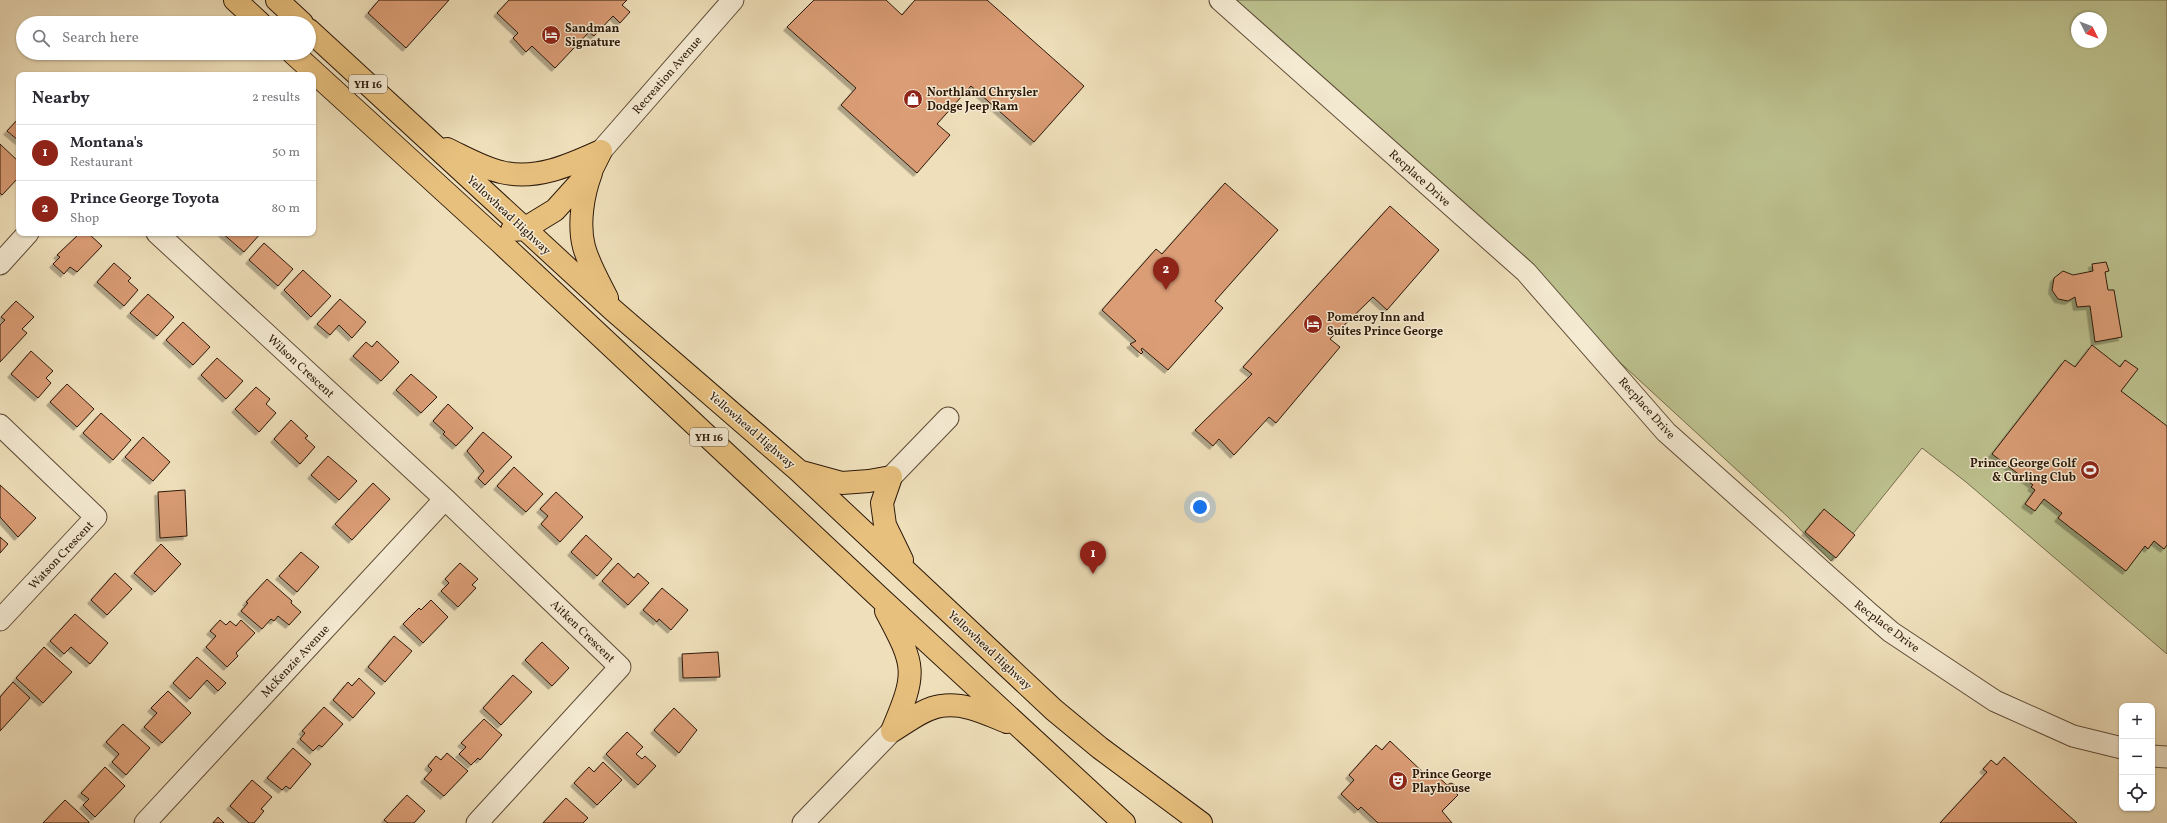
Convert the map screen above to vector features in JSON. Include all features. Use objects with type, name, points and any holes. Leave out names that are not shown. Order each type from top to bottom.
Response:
[{"type":"highway","points":[[235,0],[252,16]]},
{"type":"highway","points":[[277,0],[294,16]]},
{"type":"highway","name":"Yellowhead Highway","points":[[316,36],[613,310],[799,471],[1054,710],[1100,748],[1201,823]]},
{"type":"highway","name":"YH 16","points":[[301,60],[314,72]]},
{"type":"highway","name":"YH 16","points":[[316,74],[440,187],[879,598],[1124,823]]},
{"type":"highway","points":[[428,139],[499,172],[515,175],[550,171],[596,160]]},
{"type":"highway","points":[[440,187],[504,227],[513,230],[524,229],[556,210],[596,160]]},
{"type":"highway","points":[[596,160],[587,184],[583,214],[584,246],[613,310]]},
{"type":"highway","points":[[799,471],[842,483],[869,481],[891,477],[882,503],[885,526],[911,576]]},
{"type":"highway","points":[[879,598],[902,642],[910,667],[911,676],[907,696],[892,731]]},
{"type":"highway","points":[[892,731],[925,712],[941,706],[974,709],[1018,726]]},
{"type":"street","name":"Recreation Avenue","points":[[596,160],[733,0]]},
{"type":"street","name":"Recplace Drive","points":[[1220,0],[1526,272],[1666,432],[1874,618],[1891,632],[1995,701],[2073,736],[2119,747]]},
{"type":"street","points":[[0,264],[25,236]]},
{"type":"street","name":"Wilson Crescent","points":[[160,236],[445,499]]},
{"type":"street","points":[[891,477],[948,418]]},
{"type":"street","name":"Watson Crescent","points":[[0,425],[96,517],[0,620]]},
{"type":"street","name":"McKenzie Avenue","points":[[145,823],[445,499]]},
{"type":"street","name":"Aitken Crescent","points":[[445,499],[620,667],[477,823]]},
{"type":"street","points":[[803,823],[892,731]]},
{"type":"street","points":[[2155,756],[2167,757]]},
{"type":"green space","name":"Prince George Golf & Curling Club","points":[[1226,0],[2167,0],[2167,654],[1966,482],[1922,448],[1831,561],[1788,517]]},
{"type":"building","points":[[379,0],[449,0],[406,48],[368,13]]},
{"type":"building","name":"Sandman Signature","points":[[509,0],[627,0],[622,5],[630,12],[620,23],[613,16],[594,36],[589,32],[555,68],[532,46],[526,52],[513,38],[518,33],[497,13]]},
{"type":"building","points":[[814,0],[886,0],[902,15],[915,0],[987,0],[1084,86],[1034,142],[971,86],[937,124],[950,135],[917,173],[841,105],[856,88],[787,27]]},
{"type":"building","points":[[16,121],[16,138],[7,131]]},
{"type":"building","points":[[0,144],[16,159],[16,180],[2,195],[0,193]]},
{"type":"building","points":[[1225,183],[1278,230],[1215,301],[1223,308],[1168,370],[1142,348],[1141,350],[1143,352],[1141,354],[1130,344],[1136,341],[1102,310],[1156,249],[1162,254]]},
{"type":"building","name":"Pomeroy Inn and Suites Prince George","points":[[1390,206],[1439,250],[1387,310],[1373,297],[1330,339],[1340,347],[1276,423],[1269,417],[1234,455],[1219,439],[1213,446],[1195,430],[1252,374],[1243,367]]},
{"type":"building","points":[[77,236],[91,236],[102,246],[77,272],[70,267],[64,274],[53,264],[60,257],[57,255]]},
{"type":"building","points":[[225,236],[258,236],[244,252]]},
{"type":"building","points":[[264,243],[293,269],[278,286],[249,260]]},
{"type":"building","points":[[2106,262],[2109,271],[2105,272],[2108,290],[2114,290],[2122,337],[2095,342],[2090,306],[2077,307],[2075,297],[2068,301],[2058,299],[2052,290],[2054,278],[2063,271],[2073,275],[2093,271],[2092,264]]},
{"type":"building","points":[[114,263],[131,278],[128,281],[138,290],[124,306],[97,282]]},
{"type":"building","points":[[303,270],[331,296],[311,317],[284,290]]},
{"type":"building","points":[[148,294],[174,317],[157,336],[130,313]]},
{"type":"building","points":[[340,299],[366,322],[352,338],[339,325],[330,335],[317,324]]},
{"type":"building","points":[[16,301],[34,317],[22,329],[27,333],[0,362],[0,325],[5,320],[1,317]]},
{"type":"building","points":[[183,322],[210,347],[193,365],[166,340]]},
{"type":"building","points":[[377,341],[399,362],[381,381],[353,356],[366,342],[372,347]]},
{"type":"building","name":"Prince George Golf & Curling Club","points":[[2092,345],[2120,367],[2125,360],[2138,369],[2121,391],[2167,426],[2167,545],[2164,549],[2154,541],[2148,549],[2145,546],[2126,571],[2058,518],[2062,513],[2044,499],[2035,511],[2025,504],[2035,490],[2031,487],[2033,485],[1992,454],[2065,360],[2075,367]]},
{"type":"building","points":[[31,351],[53,371],[46,378],[51,383],[38,398],[11,374]]},
{"type":"building","points":[[217,358],[243,381],[226,399],[201,375]]},
{"type":"building","points":[[411,374],[437,397],[421,413],[396,390]]},
{"type":"building","points":[[67,384],[94,409],[77,427],[50,402]]},
{"type":"building","points":[[256,387],[270,399],[266,404],[276,413],[259,432],[235,409]]},
{"type":"building","points":[[448,404],[473,428],[456,446],[443,434],[445,432],[433,421]]},
{"type":"building","points":[[101,413],[131,440],[113,460],[83,433]]},
{"type":"building","points":[[291,420],[308,436],[305,438],[315,447],[300,464],[274,439]]},
{"type":"building","points":[[483,432],[512,457],[485,485],[478,478],[484,471],[467,451]]},
{"type":"building","points":[[143,437],[170,462],[153,481],[125,457]]},
{"type":"building","points":[[328,456],[357,481],[339,500],[311,475]]},
{"type":"building","points":[[514,467],[543,494],[526,512],[497,486]]},
{"type":"building","points":[[373,483],[390,499],[352,540],[335,524]]},
{"type":"building","points":[[0,485],[36,518],[18,537],[0,517]]},
{"type":"building","points":[[185,490],[187,536],[160,538],[158,492]]},
{"type":"building","points":[[556,492],[583,517],[560,542],[541,524],[548,516],[540,509]]},
{"type":"building","points":[[1824,509],[1855,535],[1836,558],[1805,532]]},
{"type":"building","points":[[586,535],[612,559],[597,576],[571,552]]},
{"type":"building","points":[[0,537],[8,544],[0,553]]},
{"type":"building","points":[[161,544],[181,564],[155,592],[134,573]]},
{"type":"building","points":[[301,552],[319,567],[297,592],[279,576]]},
{"type":"building","points":[[460,563],[478,579],[472,585],[476,588],[458,607],[441,591],[449,583],[445,579]]},
{"type":"building","points":[[618,563],[634,578],[638,573],[649,583],[628,605],[602,581]]},
{"type":"building","points":[[115,573],[132,589],[107,615],[91,600]]},
{"type":"building","points":[[267,579],[292,601],[291,603],[301,612],[289,625],[278,616],[274,621],[271,619],[262,629],[241,611],[248,603],[246,602]]},
{"type":"building","points":[[662,588],[688,610],[671,630],[659,619],[657,622],[643,610]]},
{"type":"building","points":[[431,600],[448,617],[423,643],[403,624],[419,608],[421,610]]},
{"type":"building","points":[[75,614],[108,643],[90,664],[71,647],[64,654],[50,641]]},
{"type":"building","points":[[220,620],[226,625],[230,621],[236,626],[241,620],[255,633],[236,653],[238,656],[227,667],[206,647],[216,636],[210,631]]},
{"type":"building","points":[[394,636],[412,651],[385,682],[368,667]]},
{"type":"building","points":[[542,642],[569,668],[552,686],[525,660]]},
{"type":"building","points":[[44,647],[72,672],[43,703],[16,678]]},
{"type":"building","points":[[718,652],[720,677],[683,678],[682,654]]},
{"type":"building","points":[[197,657],[226,683],[218,691],[207,680],[190,699],[173,683]]},
{"type":"building","points":[[513,675],[532,692],[501,725],[483,708]]},
{"type":"building","points":[[359,678],[375,693],[353,718],[333,700],[348,682],[352,686]]},
{"type":"building","points":[[13,682],[30,698],[0,731],[0,697]]},
{"type":"building","points":[[168,691],[191,713],[162,743],[144,727],[157,713],[151,708]]},
{"type":"building","points":[[324,707],[343,724],[322,747],[319,745],[313,751],[300,739],[305,733],[302,731]]},
{"type":"building","points":[[674,708],[697,730],[679,753],[654,730]]},
{"type":"building","points":[[484,719],[502,735],[480,760],[478,758],[471,765],[459,754],[466,747],[461,743]]},
{"type":"building","points":[[123,724],[150,748],[126,775],[112,762],[119,754],[106,742]]},
{"type":"building","points":[[627,732],[643,747],[636,754],[642,759],[645,756],[656,766],[638,785],[606,754]]},
{"type":"building","name":"Prince George Playhouse","points":[[1390,741],[1428,777],[1433,772],[1447,785],[1451,783],[1455,785],[1454,791],[1458,795],[1442,811],[1452,823],[1378,823],[1361,807],[1358,810],[1341,794],[1354,780],[1349,775],[1376,745],[1382,750]]},
{"type":"building","points":[[293,748],[311,764],[290,789],[286,786],[282,790],[267,778]]},
{"type":"building","points":[[447,753],[468,771],[444,796],[424,779],[432,770],[428,766],[436,756],[441,760]]},
{"type":"building","points":[[2004,757],[2077,823],[1940,823],[1987,772],[1983,769],[1991,760],[1997,765]]},
{"type":"building","points":[[603,762],[622,780],[597,805],[574,783],[589,767],[594,772]]},
{"type":"building","points":[[105,767],[125,786],[95,817],[83,805],[89,799],[81,793]]},
{"type":"building","points":[[252,780],[272,797],[261,809],[264,811],[254,823],[249,823],[230,806]]},
{"type":"building","points":[[407,795],[425,811],[414,823],[388,823],[384,820]]},
{"type":"building","points":[[566,798],[588,818],[583,823],[543,823]]},
{"type":"building","points":[[65,800],[89,822],[89,823],[43,823]]},
{"type":"building","points":[[218,817],[224,823],[213,823]]},
{"type":"place","name":"Sandman Signature","points":[[551,35]]},
{"type":"place","name":"Northland Chrysler Dodge Jeep Ram","points":[[913,99]]},
{"type":"place","name":"Prince George Toyota","points":[[1166,290]]},
{"type":"place","name":"Pomeroy Inn and Suites Prince George","points":[[1313,324]]},
{"type":"place","name":"Prince George Golf & Curling Club","points":[[2090,470]]},
{"type":"place","name":"Montana's","points":[[1093,574]]},
{"type":"place","name":"Prince George Playhouse","points":[[1398,781]]}]
